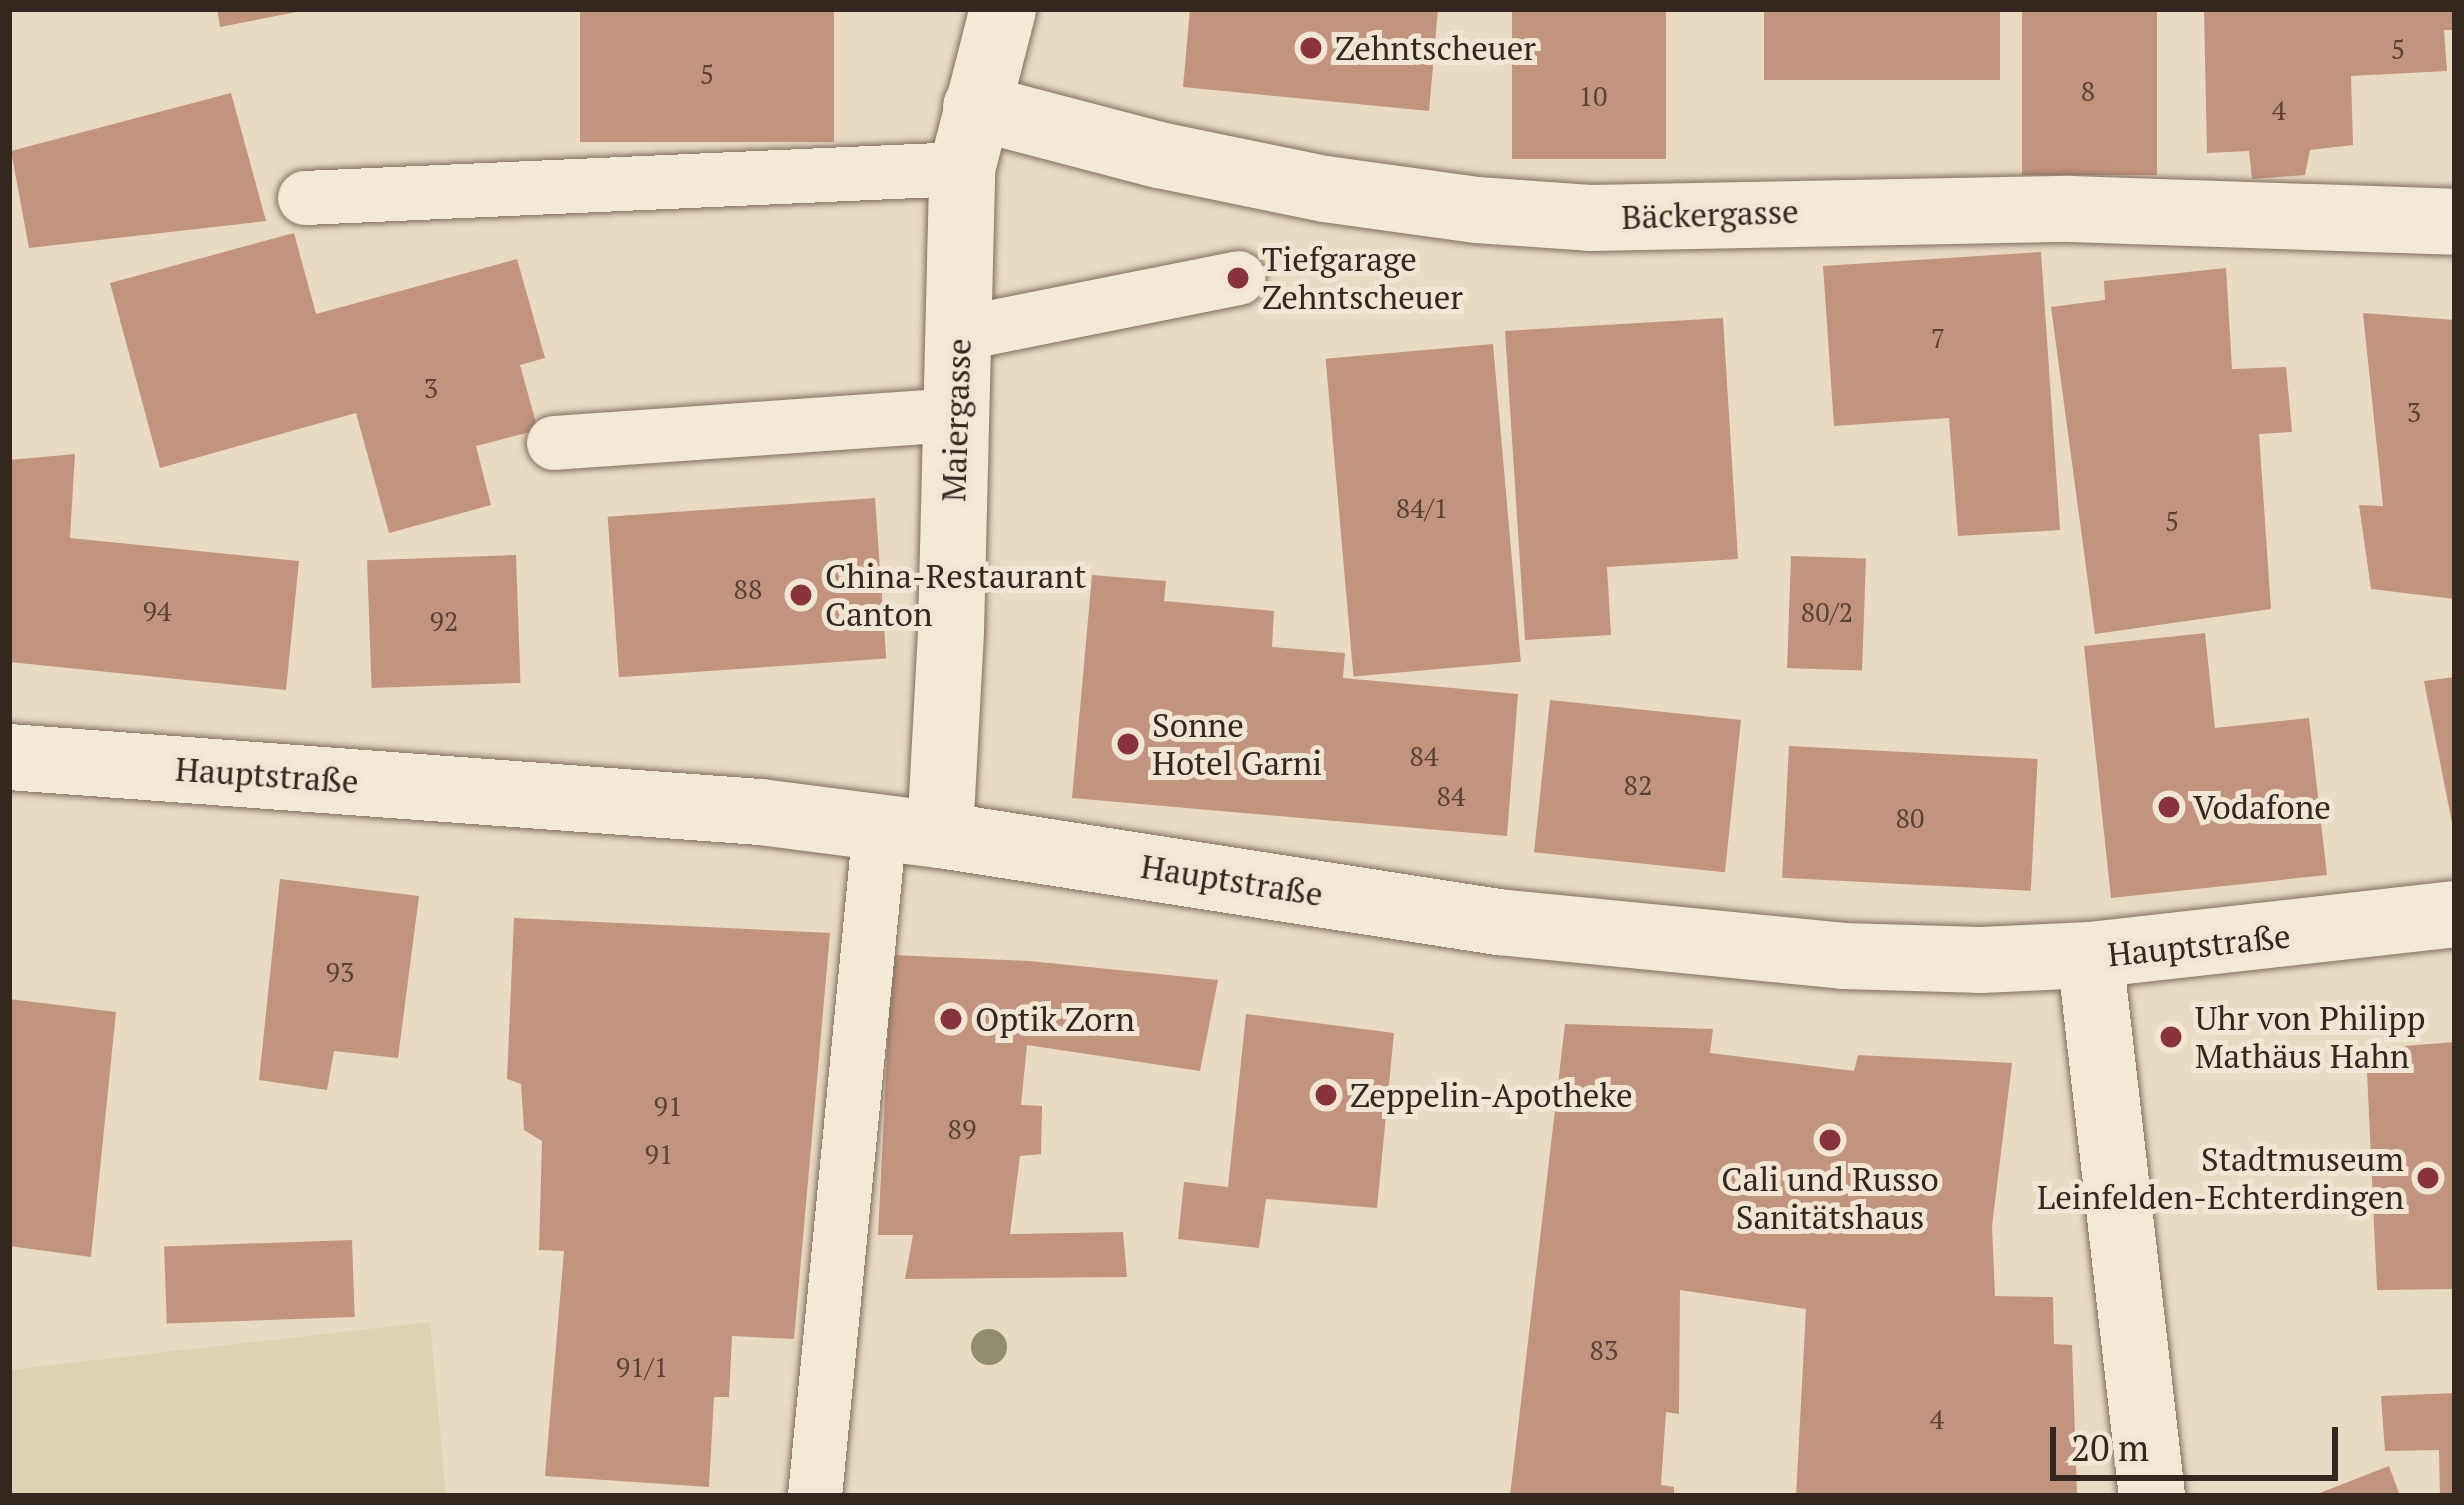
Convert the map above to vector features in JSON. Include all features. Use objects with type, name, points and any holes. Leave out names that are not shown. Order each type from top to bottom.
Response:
[{"type":"street","name":"Maiergasse","points":[[910,831],[951,631],[954,415],[969,138],[1003,9]]},
{"type":"street","name":"Bäckergasse","points":[[969,138],[1159,155],[1325,189],[1590,218],[2070,208],[2455,222]]},
{"type":"street","name":"Hauptstraße","points":[[9,757],[650,802],[910,831],[1498,922],[1843,956],[1981,960],[2090,956],[2455,914]]},
{"type":"street","points":[[2090,956],[2152,1496]]},
{"type":"lane","points":[[304,198],[969,138]]},
{"type":"lane","points":[[959,334],[1238,278]]},
{"type":"lane","points":[[554,443],[954,415]]},
{"type":"lane","points":[[815,1496],[910,831]]},
{"type":"shaded area","points":[[430,1322],[446,1496],[9,1496],[9,1370]]},
{"type":"building","points":[[217,9],[302,9],[302,11],[220,27]]},
{"type":"building","points":[[580,9],[834,9],[834,142],[580,142]]},
{"type":"building","name":"Zehntscheuer","points":[[1190,9],[1438,9],[1429,111],[1183,87]]},
{"type":"building","points":[[1512,9],[1666,9],[1666,159],[1512,159]]},
{"type":"building","points":[[1764,9],[2000,9],[2000,80],[1764,80]]},
{"type":"building","points":[[2022,9],[2157,9],[2157,175],[2022,175]]},
{"type":"building","points":[[2204,9],[2455,9],[2455,30],[2444,30],[2447,71],[2351,76],[2353,145],[2310,150],[2305,175],[2252,179],[2249,151],[2207,153]]},
{"type":"building","points":[[231,93],[266,221],[29,248],[11,151]]},
{"type":"building","points":[[294,233],[316,314],[517,259],[545,358],[520,365],[538,430],[476,446],[491,505],[389,533],[356,413],[160,468],[110,283]]},
{"type":"building","points":[[2041,252],[2060,530],[1958,536],[1949,418],[1834,426],[1823,266]]},
{"type":"building","points":[[2226,268],[2232,369],[2286,367],[2292,432],[2259,434],[2271,609],[2095,634],[2051,307],[2105,300],[2104,281]]},
{"type":"building","points":[[2363,313],[2455,320],[2455,599],[2371,589],[2359,505],[2383,506]]},
{"type":"building","points":[[1723,318],[1738,559],[1607,567],[1611,635],[1525,640],[1505,331]]},
{"type":"building","points":[[1493,344],[1521,662],[1353,676],[1326,359]]},
{"type":"building","points":[[75,454],[70,538],[299,561],[286,690],[9,662],[9,460]]},
{"type":"building","points":[[875,498],[886,659],[619,677],[608,517]]},
{"type":"building","points":[[516,555],[520,683],[372,688],[367,560]]},
{"type":"building","points":[[1791,556],[1866,559],[1862,671],[1787,668]]},
{"type":"building","points":[[1092,575],[1166,581],[1164,601],[1274,611],[1272,647],[1345,653],[1343,678],[1518,694],[1507,836],[1072,798]]},
{"type":"building","points":[[2205,633],[2215,728],[2309,718],[2327,875],[2111,898],[2084,646]]},
{"type":"building","points":[[2455,677],[2455,828],[2453,828],[2424,681]]},
{"type":"building","points":[[1550,700],[1741,720],[1725,872],[1534,852]]},
{"type":"building","points":[[1789,746],[2038,759],[2031,891],[1782,878]]},
{"type":"building","points":[[280,879],[419,896],[398,1058],[334,1051],[327,1090],[259,1080]]},
{"type":"building","points":[[514,918],[830,933],[794,1339],[732,1336],[729,1397],[714,1397],[709,1487],[545,1476],[564,1251],[539,1250],[542,1141],[524,1130],[521,1084],[507,1079]]},
{"type":"building","points":[[892,955],[1029,961],[1218,980],[1200,1071],[1027,1045],[1021,1105],[1042,1106],[1041,1154],[1020,1156],[1010,1234],[1123,1232],[1127,1277],[905,1279],[913,1235],[878,1235]]},
{"type":"building","points":[[9,999],[116,1012],[91,1257],[9,1246]]},
{"type":"building","points":[[1246,1014],[1394,1033],[1377,1208],[1266,1199],[1259,1248],[1178,1239],[1184,1182],[1228,1187]]},
{"type":"building","points":[[1565,1024],[1713,1029],[1710,1053],[1854,1071],[1858,1055],[2012,1063],[1992,1226],[1995,1296],[2053,1297],[2054,1344],[2072,1345],[2077,1496],[1796,1496],[1806,1309],[1680,1290],[1679,1414],[1666,1412],[1661,1485],[1674,1487],[1674,1496],[1510,1496]]},
{"type":"building","points":[[2455,1042],[2455,1289],[2377,1290],[2366,1049]]},
{"type":"building","points":[[352,1240],[355,1317],[167,1324],[164,1247]]},
{"type":"building","points":[[2455,1393],[2455,1496],[2440,1496],[2439,1450],[2385,1451],[2381,1396]]},
{"type":"building","points":[[2389,1466],[2400,1496],[2312,1496]]},
{"type":"place","name":"Zehntscheuer","points":[[1311,48]]},
{"type":"place","name":"Tiefgarage Zehntscheuer","points":[[1238,278]]},
{"type":"place","name":"China-Restaurant Canton","points":[[801,595]]},
{"type":"place","name":"Sonne Hotel Garni","points":[[1128,744]]},
{"type":"place","name":"Vodafone","points":[[2169,807]]},
{"type":"place","name":"Optik Zorn","points":[[951,1019]]},
{"type":"place","name":"Uhr von Philipp Mathäus Hahn","points":[[2171,1037]]},
{"type":"place","name":"Zeppelin-Apotheke","points":[[1326,1095]]},
{"type":"place","name":"Cali und Russo Sanitätshaus","points":[[1830,1140]]},
{"type":"place","name":"Stadtmuseum Leinfelden-Echterdingen","points":[[2428,1178]]}]
